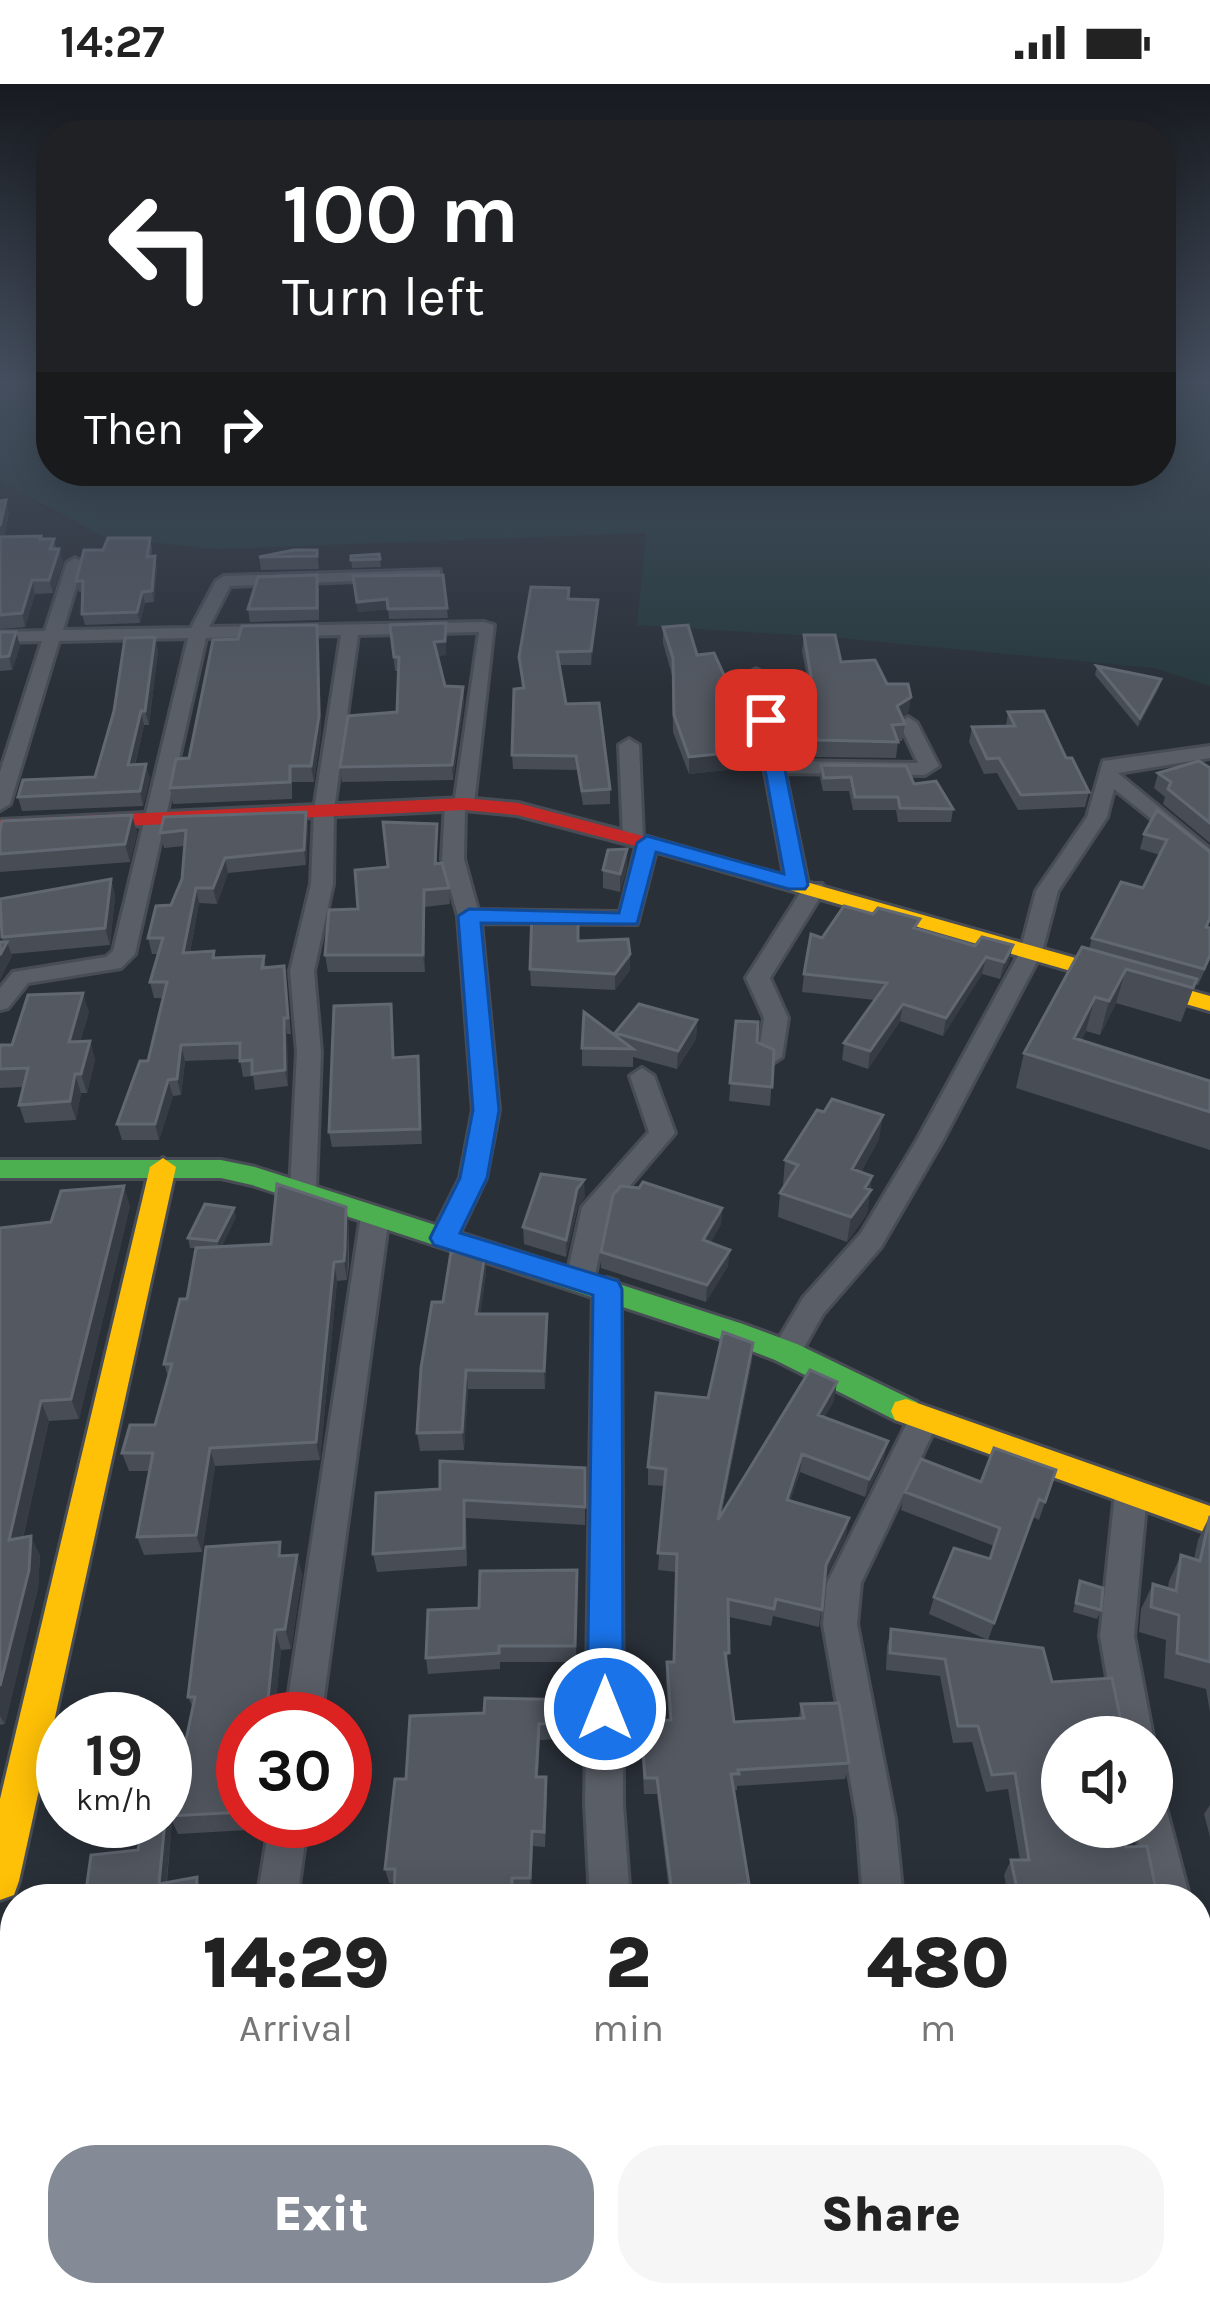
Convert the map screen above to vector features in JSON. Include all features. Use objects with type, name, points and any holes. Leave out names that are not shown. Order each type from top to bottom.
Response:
[{"type":"street","points":[[0,804],[74,563]]},
{"type":"street","points":[[0,1003],[21,977],[119,960],[199,630],[228,579],[434,572]]},
{"type":"street","points":[[0,637],[199,630],[488,629],[453,859],[469,916],[486,1110],[473,1178],[444,1238]]},
{"type":"street","points":[[303,1189],[309,1052],[302,971],[322,884],[324,810],[350,630]]},
{"type":"street","points":[[756,674],[806,887],[758,977],[776,1018],[770,1057]]},
{"type":"street","points":[[776,766],[926,769],[929,766],[908,723]]},
{"type":"street","points":[[469,916],[629,920],[640,841],[628,745]]},
{"type":"street","points":[[786,1352],[813,1306],[889,1213],[1031,952],[1047,891],[1097,817],[1109,767],[1115,762],[1210,752]]},
{"type":"street","points":[[1110,776],[1210,860]]},
{"type":"street","points":[[0,826],[459,804],[548,814],[1210,1004]]},
{"type":"street","points":[[609,1884],[596,1207],[662,1133],[642,1076]]},
{"type":"street","points":[[0,1881],[164,1167]]},
{"type":"street","points":[[0,1169],[221,1169],[303,1189],[786,1352],[924,1420],[1210,1520]]},
{"type":"street","points":[[307,1692],[375,1216]]},
{"type":"street","points":[[882,1884],[876,1819],[840,1624],[841,1603],[844,1583],[924,1420]]},
{"type":"street","points":[[1131,1493],[1117,1636],[1131,1716]]},
{"type":"street","points":[[280,1884],[285,1848]]},
{"type":"street","points":[[1159,1848],[1167,1884]]},
{"type":"green space","points":[[9,486],[1210,486],[1210,686],[1154,668],[829,637],[637,625],[646,533],[218,549],[106,538]]},
{"type":"building","points":[[0,537],[54,539],[50,549],[59,549],[49,580],[32,580],[22,613],[0,615]]},
{"type":"building","points":[[108,538],[150,538],[147,557],[155,556],[152,591],[142,592],[137,612],[82,614],[83,581],[76,581],[84,550],[103,550]]},
{"type":"building","points":[[317,550],[317,556],[259,557]]},
{"type":"building","points":[[379,554],[380,559],[351,560],[351,556]]},
{"type":"building","points":[[317,575],[317,608],[248,609],[258,577]]},
{"type":"building","points":[[443,575],[447,608],[388,609],[387,599],[357,602],[353,576]]},
{"type":"building","points":[[531,587],[569,588],[568,599],[598,600],[591,651],[557,652],[566,704],[599,703],[610,789],[582,791],[576,756],[512,755],[514,689],[524,688],[519,657]]},
{"type":"building","points":[[446,623],[445,641],[434,642],[445,686],[463,687],[452,765],[340,767],[348,716],[397,712],[399,657],[394,657],[390,625]]},
{"type":"building","points":[[317,625],[319,716],[311,766],[290,766],[290,782],[170,788],[176,759],[189,758],[213,640],[238,639],[242,626]]},
{"type":"building","points":[[688,625],[697,655],[714,653],[730,688],[744,686],[759,738],[753,738],[757,750],[689,757],[674,715],[673,658],[663,627]]},
{"type":"building","points":[[0,632],[16,632],[9,656],[0,657]]},
{"type":"building","points":[[804,635],[835,635],[841,662],[875,660],[887,684],[908,684],[911,697],[897,706],[905,724],[892,725],[898,742],[817,740],[793,678],[811,677]]},
{"type":"building","points":[[155,637],[145,711],[141,711],[128,765],[146,764],[140,791],[18,797],[23,780],[95,777],[114,711],[125,638]]},
{"type":"building","points":[[1097,666],[1161,679],[1140,718]]},
{"type":"building","points":[[1044,711],[1089,792],[1021,795],[999,758],[987,759],[972,727],[1015,726],[1008,712]]},
{"type":"building","points":[[1199,761],[1210,768],[1210,823],[1168,789],[1171,782],[1158,773]]},
{"type":"building","points":[[821,765],[906,766],[914,784],[936,781],[953,809],[900,808],[898,797],[855,797],[851,777],[824,778]]},
{"type":"building","points":[[1157,810],[1210,852],[1206,927],[1210,928],[1210,955],[1204,969],[1092,938],[1121,882],[1143,888],[1167,840],[1144,834]]},
{"type":"building","points":[[306,812],[304,850],[225,858],[213,888],[196,888],[183,953],[214,951],[213,958],[264,956],[262,968],[284,966],[285,1070],[252,1074],[252,1060],[240,1061],[240,1043],[181,1045],[177,1079],[168,1080],[155,1124],[117,1124],[140,1061],[148,1061],[167,982],[150,982],[163,938],[148,938],[156,906],[171,905],[182,879],[186,830],[160,833],[164,817]]},
{"type":"building","points":[[132,815],[125,844],[0,854],[2,821]]},
{"type":"building","points":[[383,822],[437,824],[435,864],[442,863],[449,888],[424,890],[423,955],[325,955],[329,910],[358,909],[355,870],[388,867]]},
{"type":"building","points":[[627,849],[620,874],[603,870],[608,850]]},
{"type":"building","points":[[111,879],[105,928],[2,937],[0,899]]},
{"type":"building","points":[[844,906],[873,914],[878,908],[920,919],[914,928],[975,946],[982,937],[1013,945],[1004,962],[986,957],[946,1018],[903,1004],[870,1051],[844,1043],[887,983],[804,974],[811,934],[822,938]]},
{"type":"building","points":[[532,912],[578,915],[578,941],[628,939],[630,954],[615,974],[530,969]]},
{"type":"building","points":[[1082,947],[1197,979],[1193,988],[1126,969],[1109,1001],[1095,997],[1074,1038],[1210,1081],[1210,1112],[1024,1053]]},
{"type":"building","points":[[83,993],[69,1042],[90,1041],[81,1074],[75,1074],[70,1101],[19,1105],[28,1068],[0,1069],[0,1048],[12,1045],[28,995]]},
{"type":"building","points":[[391,1004],[393,1058],[418,1056],[420,1129],[329,1132],[334,1006]]},
{"type":"building","points":[[639,1004],[697,1020],[678,1051],[615,1033]]},
{"type":"building","points":[[584,1012],[633,1049],[582,1048]]},
{"type":"building","points":[[736,1021],[758,1022],[757,1042],[774,1050],[772,1087],[730,1083]]},
{"type":"building","points":[[832,1099],[883,1115],[852,1169],[872,1176],[865,1188],[871,1190],[851,1217],[780,1193],[798,1165],[785,1160],[817,1110],[824,1112]]},
{"type":"building","points":[[541,1174],[584,1180],[577,1189],[566,1240],[523,1227]]},
{"type":"building","points":[[643,1182],[722,1208],[703,1240],[730,1250],[707,1285],[601,1252],[613,1195],[621,1186],[639,1188]]},
{"type":"building","points":[[277,1184],[346,1207],[344,1261],[334,1262],[316,1442],[210,1448],[196,1535],[137,1537],[153,1453],[122,1453],[130,1425],[155,1425],[172,1364],[164,1364],[180,1299],[187,1299],[196,1248],[271,1244]]},
{"type":"building","points":[[124,1186],[71,1399],[41,1401],[9,1540],[31,1536],[29,1570],[0,1686],[0,1228],[51,1222],[61,1191]]},
{"type":"building","points":[[205,1204],[234,1208],[217,1241],[188,1238]]},
{"type":"building","points":[[451,1252],[485,1253],[476,1314],[547,1314],[544,1371],[466,1370],[462,1432],[417,1433],[432,1302],[443,1302]]},
{"type":"building","points":[[723,1332],[753,1343],[718,1520],[810,1370],[837,1382],[818,1415],[888,1441],[869,1479],[802,1454],[787,1500],[849,1518],[826,1565],[822,1610],[776,1599],[774,1609],[728,1599],[729,1653],[725,1653],[734,1722],[804,1718],[801,1704],[839,1703],[849,1763],[731,1774],[749,1884],[671,1884],[657,1778],[645,1778],[641,1721],[671,1720],[667,1662],[674,1662],[677,1554],[658,1553],[666,1469],[648,1467],[656,1393],[708,1398]]},
{"type":"building","points":[[994,1448],[1056,1470],[1045,1502],[1039,1499],[994,1623],[934,1597],[954,1548],[990,1559],[1000,1528],[905,1492],[921,1459],[981,1482]]},
{"type":"building","points":[[440,1461],[585,1468],[585,1507],[464,1500],[464,1548],[373,1554],[376,1493],[440,1489]]},
{"type":"building","points":[[1210,1516],[1210,1662],[1177,1653],[1179,1615],[1151,1607],[1153,1584],[1176,1591],[1181,1555],[1200,1561]]},
{"type":"building","points":[[280,1542],[279,1556],[297,1555],[285,1629],[275,1630],[269,1692],[216,1692],[216,1813],[192,1815],[195,1697],[189,1692],[206,1547]]},
{"type":"building","points":[[577,1570],[575,1646],[499,1646],[499,1653],[426,1658],[428,1610],[479,1608],[480,1571]]},
{"type":"building","points":[[1080,1581],[1103,1588],[1101,1610],[1076,1603]]},
{"type":"building","points":[[891,1629],[1043,1648],[1052,1682],[1112,1678],[1120,1716],[1041,1716],[1041,1848],[1147,1848],[1155,1884],[1016,1884],[1011,1860],[1029,1860],[1015,1773],[992,1775],[978,1726],[958,1726],[945,1659],[890,1653]]},
{"type":"building","points":[[485,1698],[582,1700],[581,1722],[539,1724],[536,1777],[546,1777],[544,1832],[532,1831],[530,1878],[512,1878],[512,1884],[394,1884],[395,1869],[385,1869],[395,1779],[406,1779],[410,1716],[484,1713]]},
{"type":"building","points":[[162,1848],[159,1884],[87,1884],[91,1855]]},
{"type":"building","points":[[197,1877],[197,1884],[159,1884]]},
{"type":"traffic: fast","points":[[0,1169],[221,1169],[255,1176],[733,1332],[786,1352],[906,1411]]},
{"type":"traffic: slow","points":[[647,843],[1210,1004]]},
{"type":"traffic: slow","points":[[0,1881],[163,1167]]},
{"type":"traffic: slow","points":[[906,1411],[1210,1520]]},
{"type":"traffic: jam","points":[[0,826],[464,804],[518,809],[647,843]]},
{"type":"route","points":[[605,1709],[608,1289],[444,1238],[473,1178],[486,1110],[469,916],[629,920],[647,843],[797,885],[766,720]]}]
